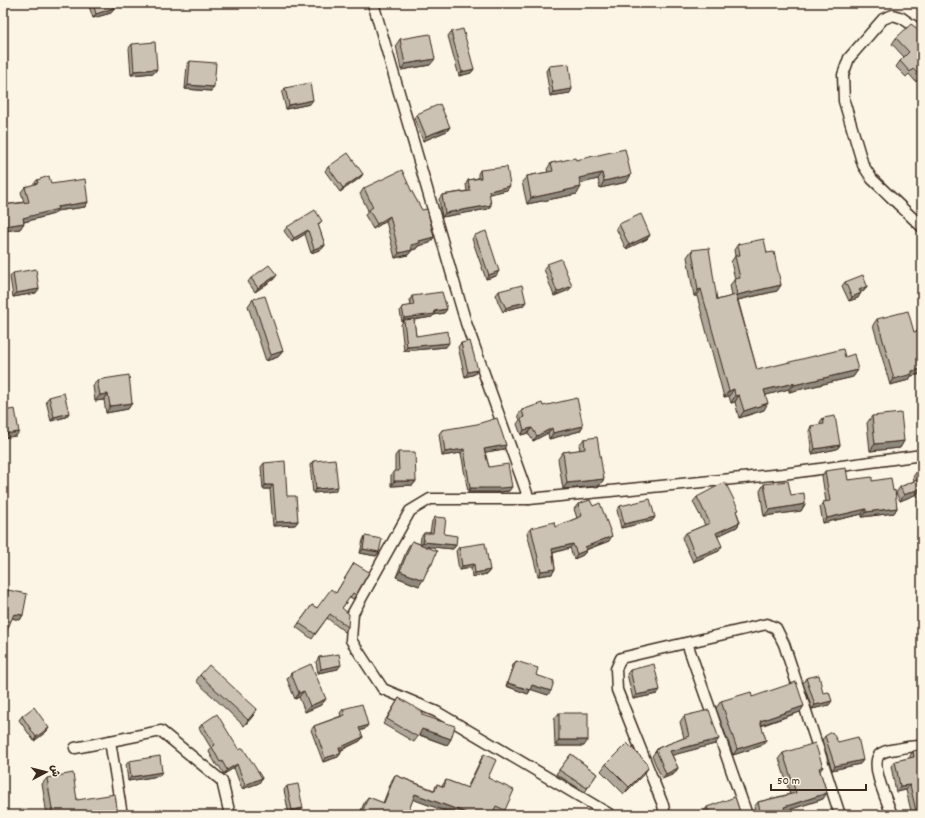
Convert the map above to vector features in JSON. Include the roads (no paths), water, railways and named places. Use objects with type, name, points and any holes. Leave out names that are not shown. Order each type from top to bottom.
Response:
[{"type":"street","points":[[373,3],[466,323],[529,499]]},
{"type":"street","points":[[922,32],[902,18],[893,15],[883,19],[849,58],[843,75],[844,101],[864,165],[872,179],[922,227]]},
{"type":"street","points":[[611,815],[437,712],[383,690],[351,640],[353,613],[410,511],[430,499],[529,499],[775,475],[922,455]]},
{"type":"street","points":[[665,815],[663,806],[617,690],[616,669],[621,658],[767,624],[776,628],[784,644],[840,815]]},
{"type":"street","points":[[687,642],[747,815]]},
{"type":"street","points":[[76,748],[161,731],[222,781],[230,815]]},
{"type":"street","points":[[110,741],[122,815]]},
{"type":"street","points":[[892,815],[877,772],[876,761],[880,755],[887,750],[922,746]]}]
